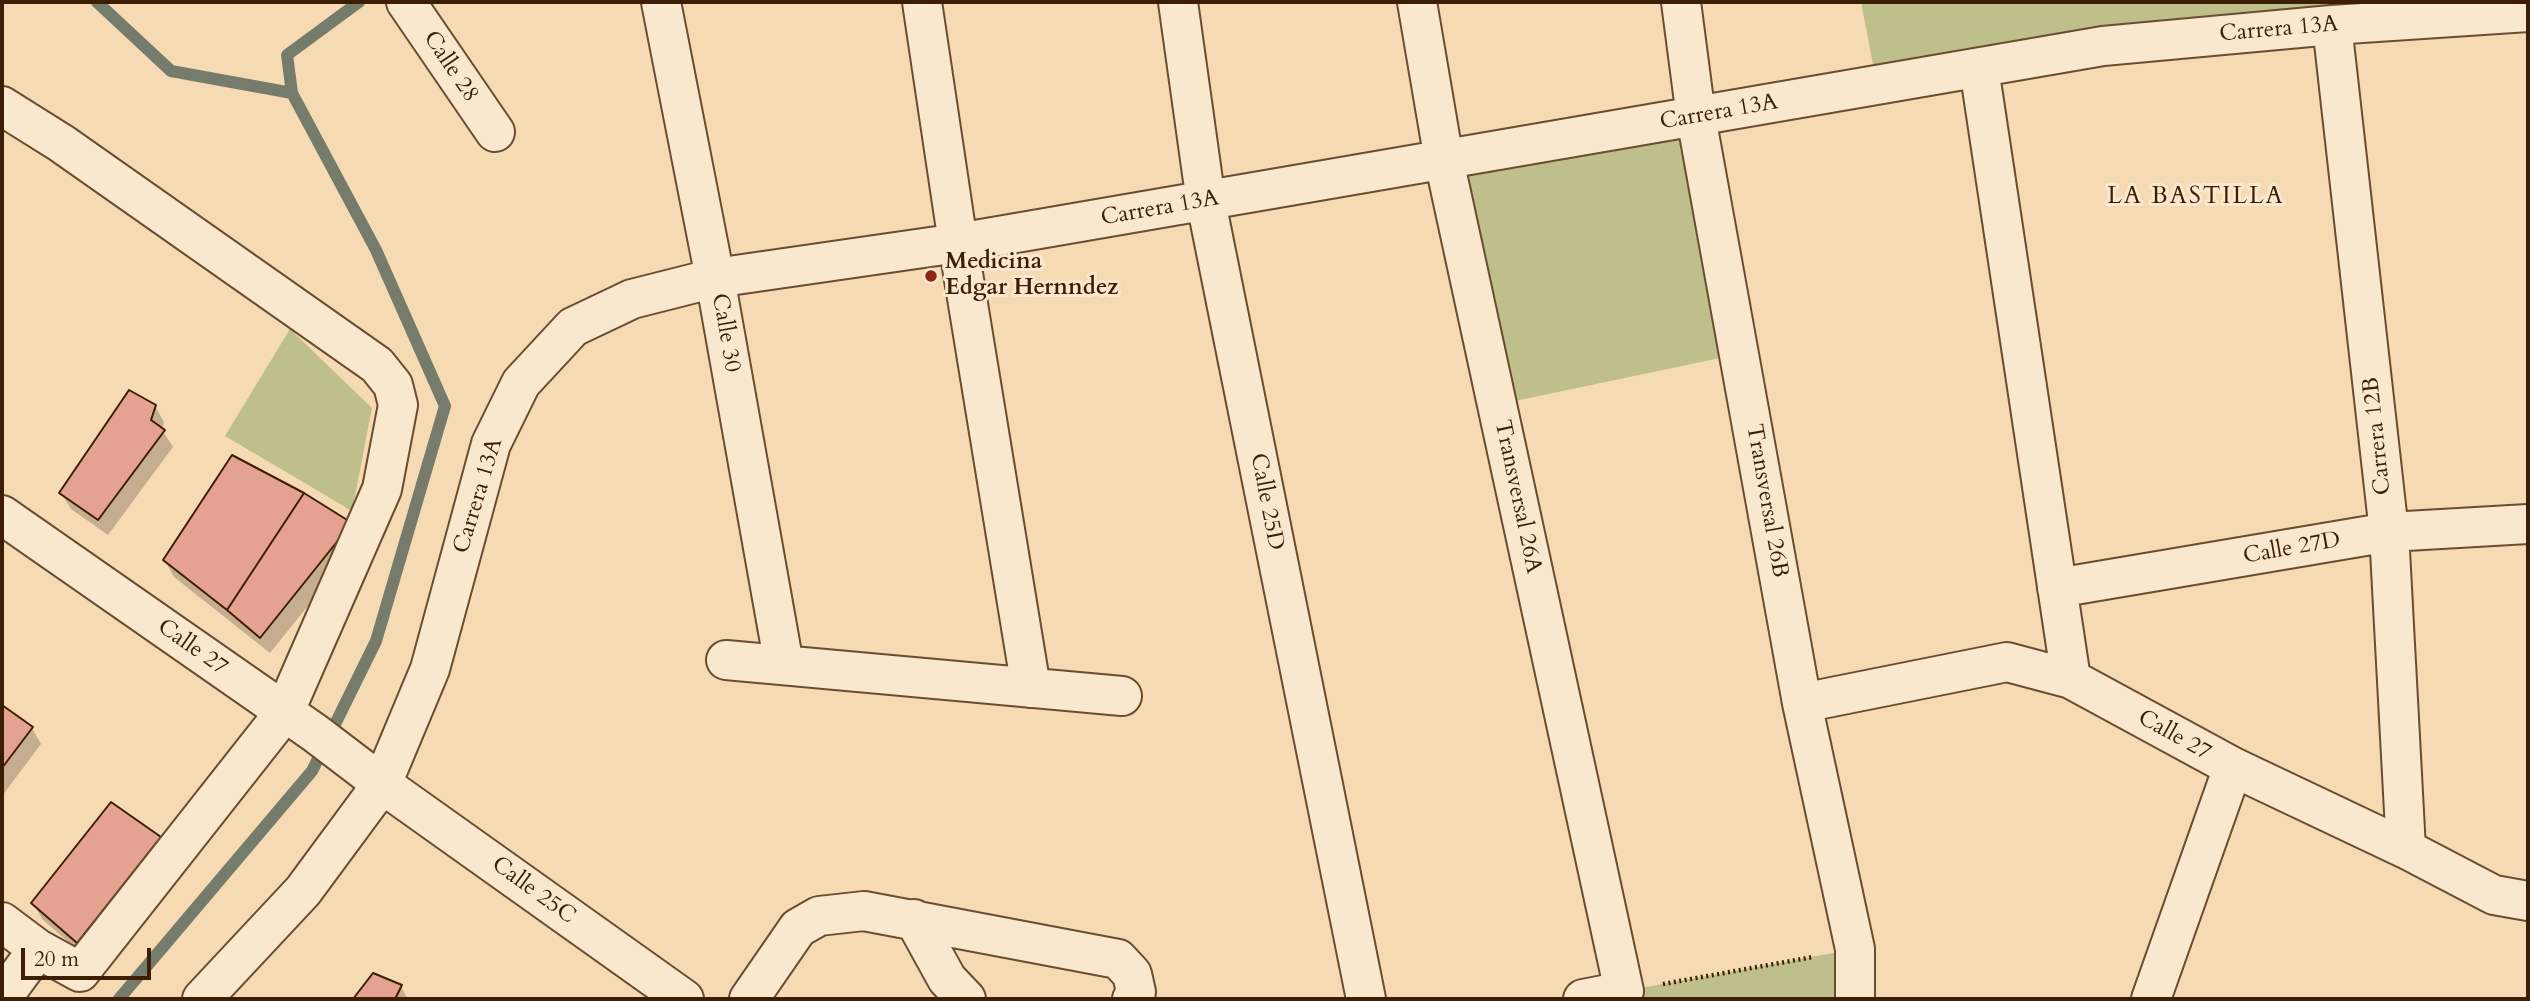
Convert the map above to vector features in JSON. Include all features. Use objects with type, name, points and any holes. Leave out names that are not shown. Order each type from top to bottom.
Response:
[{"type":"street","name":"Calle 30","points":[[661,2],[715,278],[784,665]]},
{"type":"street","points":[[922,2],[958,243],[1031,688]]},
{"type":"street","name":"Calle 25D","points":[[1178,2],[1206,202],[1366,999]]},
{"type":"street","name":"Transversal 26A","points":[[1417,2],[1444,160],[1630,995]]},
{"type":"street","name":"Transversal 26B","points":[[1681,2],[1696,117],[1802,703],[1855,949],[1855,999]]},
{"type":"street","name":"Calle 28","points":[[406,3],[495,132]]},
{"type":"street","name":"Carrera 13A","points":[[202,999],[303,891],[430,669],[491,444],[521,383],[573,327],[632,299],[715,278],[958,243],[1206,202],[2104,46],[2332,25],[2528,12]]},
{"type":"street","name":"Carrera 12B","points":[[2332,25],[2389,532],[2406,849]]},
{"type":"street","points":[[1979,68],[2071,680]]},
{"type":"street","points":[[2,106],[61,143],[377,365],[393,385],[398,405],[382,489],[299,723],[80,972],[38,949],[2,922]]},
{"type":"street","name":"Calle 27","points":[[2,515],[368,774]]},
{"type":"street","name":"Calle 27D","points":[[2057,588],[2389,532],[2528,524]]},
{"type":"street","points":[[726,660],[1122,696]]},
{"type":"street","name":"Calle 27","points":[[1802,703],[2007,662],[2071,680],[2233,768],[2406,849],[2494,895],[2528,901]]},
{"type":"street","points":[[2151,999],[2233,768]]},
{"type":"street","name":"Calle 25C","points":[[368,774],[684,999]]},
{"type":"street","points":[[749,999],[798,929],[819,916],[864,911],[1118,959],[1132,974],[1136,992],[1132,999]]},
{"type":"street","points":[[914,919],[947,979],[966,999]]},
{"type":"street","points":[[2,998],[38,949]]},
{"type":"street","points":[[1583,999],[1630,995]]},
{"type":"path","points":[[1630,995],[1855,949]]},
{"type":"green space","points":[[1861,2],[2528,2],[1877,85]]},
{"type":"green space","points":[[1696,117],[1739,354],[1496,405],[1444,160]]},
{"type":"green space","points":[[290,329],[372,408],[352,511],[225,436]]},
{"type":"green space","points":[[1855,949],[1853,999],[1635,999],[1624,991]]},
{"type":"building","points":[[129,390],[156,405],[151,420],[165,430],[98,520],[59,493]]},
{"type":"building","points":[[232,455],[304,493],[227,610],[163,560]]},
{"type":"building","points":[[304,493],[352,523],[260,638],[227,610]]},
{"type":"building","points":[[2,705],[33,727],[2,768]]},
{"type":"building","points":[[111,802],[161,837],[77,943],[31,903]]},
{"type":"building","points":[[373,973],[402,985],[395,999],[353,999]]},
{"type":"waterway","points":[[97,2],[171,71],[292,93]]},
{"type":"waterway","points":[[119,999],[312,771],[376,641],[445,406],[376,250],[292,93],[287,55],[359,2]]},
{"type":"place","name":"Medicina Edgar Hernndez","points":[[931,276]]},
{"type":"district","name":"LA BASTILLA","points":[[2196,197]]}]
